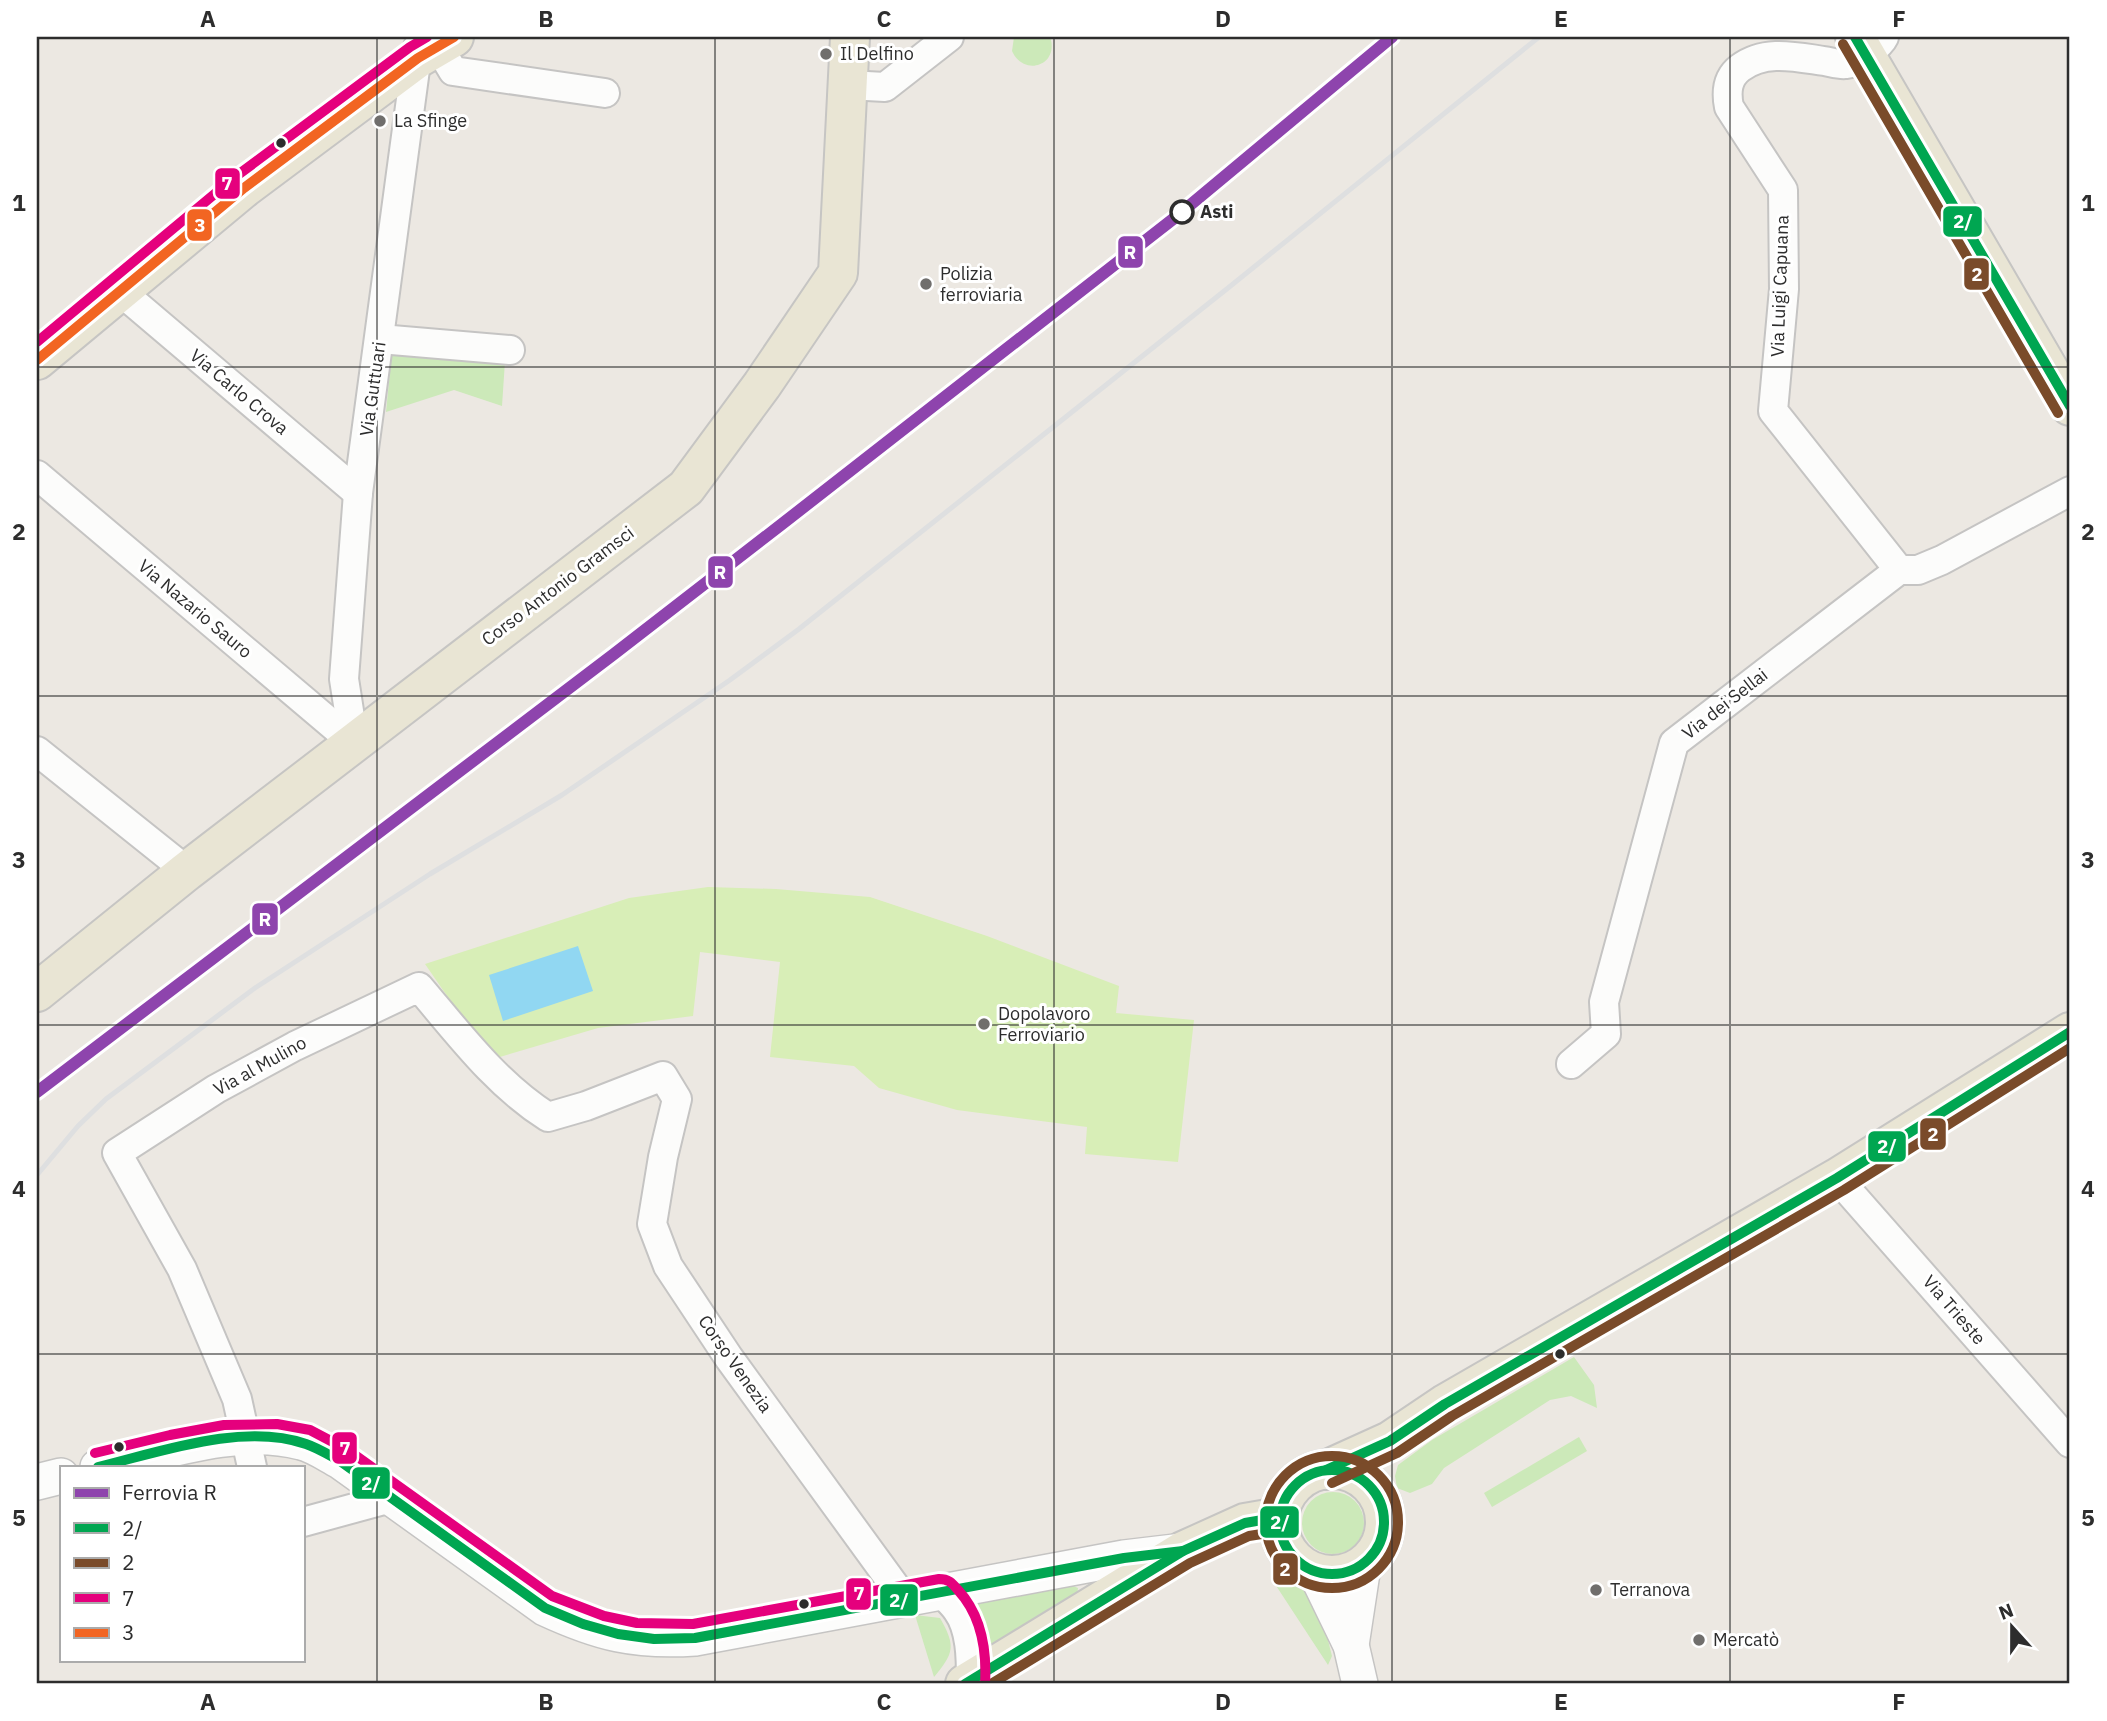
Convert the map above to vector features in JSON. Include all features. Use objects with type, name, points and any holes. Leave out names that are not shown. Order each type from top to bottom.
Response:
[{"type":"main road","name":"Corso Antonio Gramsci","points":[[37,992],[187,871],[686,488],[762,385],[838,273],[850,37]]},
{"type":"main road","points":[[1868,43],[2065,388]]},
{"type":"main road","points":[[37,360],[244,188],[432,44]]},
{"type":"main road","points":[[1326,1470],[1343,1471],[1360,1477],[1373,1489],[1381,1503],[1385,1528],[1381,1542],[1374,1555],[1363,1566],[1349,1573],[1316,1573],[1300,1565],[1288,1552],[1280,1535],[1279,1517],[1284,1500],[1294,1485],[1309,1475],[1390,1441],[1445,1404],[1837,1178],[2070,1032]]},
{"type":"main road","points":[[1373,1489],[1378,1466],[1390,1441]]},
{"type":"main road","points":[[968,1682],[1183,1551],[1245,1523],[1279,1517]]},
{"type":"street","points":[[848,85],[885,87],[949,37]]},
{"type":"street","name":"Via Luigi Capuana","points":[[1868,43],[1847,64],[1784,56],[1766,57],[1750,62],[1737,71],[1728,86],[1727,95],[1729,107],[1783,190],[1784,289],[1773,411],[1899,570]]},
{"type":"street","points":[[432,44],[453,71],[605,93]]},
{"type":"street","name":"Via Guttuari","points":[[354,743],[344,679],[358,493],[380,339],[432,44]]},
{"type":"street","name":"Via Carlo Crova","points":[[120,291],[358,493]]},
{"type":"street","points":[[380,339],[510,350]]},
{"type":"street","name":"Via Nazario Sauro","points":[[37,475],[354,743]]},
{"type":"street","name":"Via dei Sellai","points":[[1572,1064],[1606,1034],[1604,1002],[1674,743],[1899,570],[1918,570],[1942,560],[2070,491]]},
{"type":"street","points":[[37,751],[187,871]]},
{"type":"street","name":"Via al Mulino","points":[[248,1452],[237,1399],[183,1269],[117,1153],[216,1089],[295,1046],[419,987],[480,1059],[523,1101],[548,1117],[586,1106],[663,1076],[677,1099]]},
{"type":"street","name":"Corso Venezia","points":[[677,1099],[663,1157],[652,1224],[668,1266],[729,1358],[905,1600]]},
{"type":"street","name":"Via Trieste","points":[[1837,1178],[2070,1443]]},
{"type":"street","points":[[102,1466],[218,1439],[248,1452],[278,1437],[304,1442],[340,1461],[545,1608],[580,1624],[616,1635],[663,1640],[695,1638],[1124,1558],[1183,1551]]},
{"type":"street","points":[[37,1482],[60,1476]]},
{"type":"street","points":[[304,1522],[391,1498]]},
{"type":"street","points":[[1350,1646],[1363,1566]]},
{"type":"street","points":[[1316,1573],[1350,1646],[1360,1684]]},
{"type":"street","points":[[942,1593],[958,1612],[966,1631],[971,1658],[968,1682]]},
{"type":"green space","points":[[1014,37],[1050,37],[1050,55],[1039,65],[1024,64],[1012,51]]},
{"type":"green space","points":[[392,352],[505,361],[502,406],[454,390],[386,412]]},
{"type":"green space","name":"Dopolavoro Ferroviario","points":[[708,887],[776,889],[870,897],[987,936],[1119,986],[1116,1013],[1194,1020],[1178,1162],[1085,1154],[1087,1127],[957,1110],[879,1088],[854,1066],[770,1057],[780,962],[700,952],[693,1016],[598,1028],[493,1059],[425,964],[629,898]]},
{"type":"green space","points":[[1574,1357],[1594,1385],[1597,1408],[1571,1396],[1550,1400],[1444,1468],[1432,1484],[1410,1493],[1397,1488],[1395,1476],[1398,1465],[1432,1440]]},
{"type":"green space","points":[[1579,1437],[1587,1451],[1492,1507],[1484,1493]]},
{"type":"green space","points":[[1333,1492],[1355,1501],[1364,1523],[1355,1545],[1333,1554],[1311,1545],[1302,1523],[1311,1501]]},
{"type":"green space","points":[[1278,1574],[1303,1588],[1317,1606],[1332,1656],[1328,1665],[1271,1578]]},
{"type":"green space","points":[[1071,1585],[1078,1588],[1077,1596],[987,1651],[984,1625],[971,1602]]},
{"type":"green space","points":[[915,1615],[940,1618],[949,1636],[949,1655],[934,1677]]},
{"type":"water","points":[[578,946],[593,991],[503,1021],[489,975]]},
{"type":"railway","points":[[37,1175],[78,1126],[106,1099],[255,988],[430,874],[562,795],[730,680],[799,629],[1539,37]]},
{"type":"rail line","name":"R","points":[[37,1092],[782,524],[1177,216],[1392,37]]},
{"type":"transit line","name":"7","points":[[37,342],[235,177],[427,37]]},
{"type":"transit line","name":"3","points":[[37,360],[244,188],[418,58],[454,37]]},
{"type":"transit line","name":"2/","points":[[1855,37],[2070,406]]},
{"type":"transit line","name":"2","points":[[1843,44],[2058,413]]},
{"type":"transit line","name":"2/","points":[[1326,1470],[1390,1441],[1445,1404],[1837,1178],[2070,1032]]},
{"type":"transit line","name":"2","points":[[1332,1483],[1397,1453],[1452,1416],[1844,1190],[2070,1048]]},
{"type":"transit line","name":"7","points":[[95,1453],[224,1425],[277,1424],[310,1430],[348,1450],[552,1596],[604,1616],[637,1623],[693,1624],[945,1580],[952,1583],[966,1600],[978,1622],[984,1646],[985,1684]]},
{"type":"transit line","name":"2/","points":[[102,1466],[174,1447],[229,1438],[282,1438],[306,1444],[340,1461],[545,1608],[583,1624],[618,1634],[654,1639],[695,1638],[1124,1558],[1183,1551]]},
{"type":"transit line","name":"2","points":[[1332,1456],[1357,1461],[1379,1475],[1393,1497],[1398,1522],[1393,1547],[1379,1569],[1357,1583],[1332,1588],[1307,1583],[1285,1569],[1271,1547],[1266,1522],[1271,1497],[1285,1475],[1307,1461],[1332,1456]]},
{"type":"transit line","name":"2/","points":[[1332,1470],[1352,1474],[1369,1485],[1380,1502],[1384,1522],[1380,1542],[1369,1559],[1352,1570],[1332,1574],[1312,1570],[1295,1559],[1284,1542],[1280,1522],[1284,1502],[1295,1485],[1312,1474],[1332,1470]]},
{"type":"transit line","name":"2/","points":[[965,1684],[1183,1551],[1245,1523],[1279,1517]]},
{"type":"transit line","name":"2","points":[[991,1684],[1190,1563],[1249,1536],[1281,1531]]},
{"type":"place","name":"Il Delfino","points":[[826,54]]},
{"type":"place","name":"La Sfinge","points":[[380,121]]},
{"type":"place","name":"Asti","points":[[1182,212]]},
{"type":"place","name":"Polizia ferroviaria","points":[[926,284]]},
{"type":"place","name":"Dopolavoro Ferroviario","points":[[984,1024]]},
{"type":"place","name":"Terranova","points":[[1596,1590]]},
{"type":"place","name":"Mercatò","points":[[1699,1640]]}]
